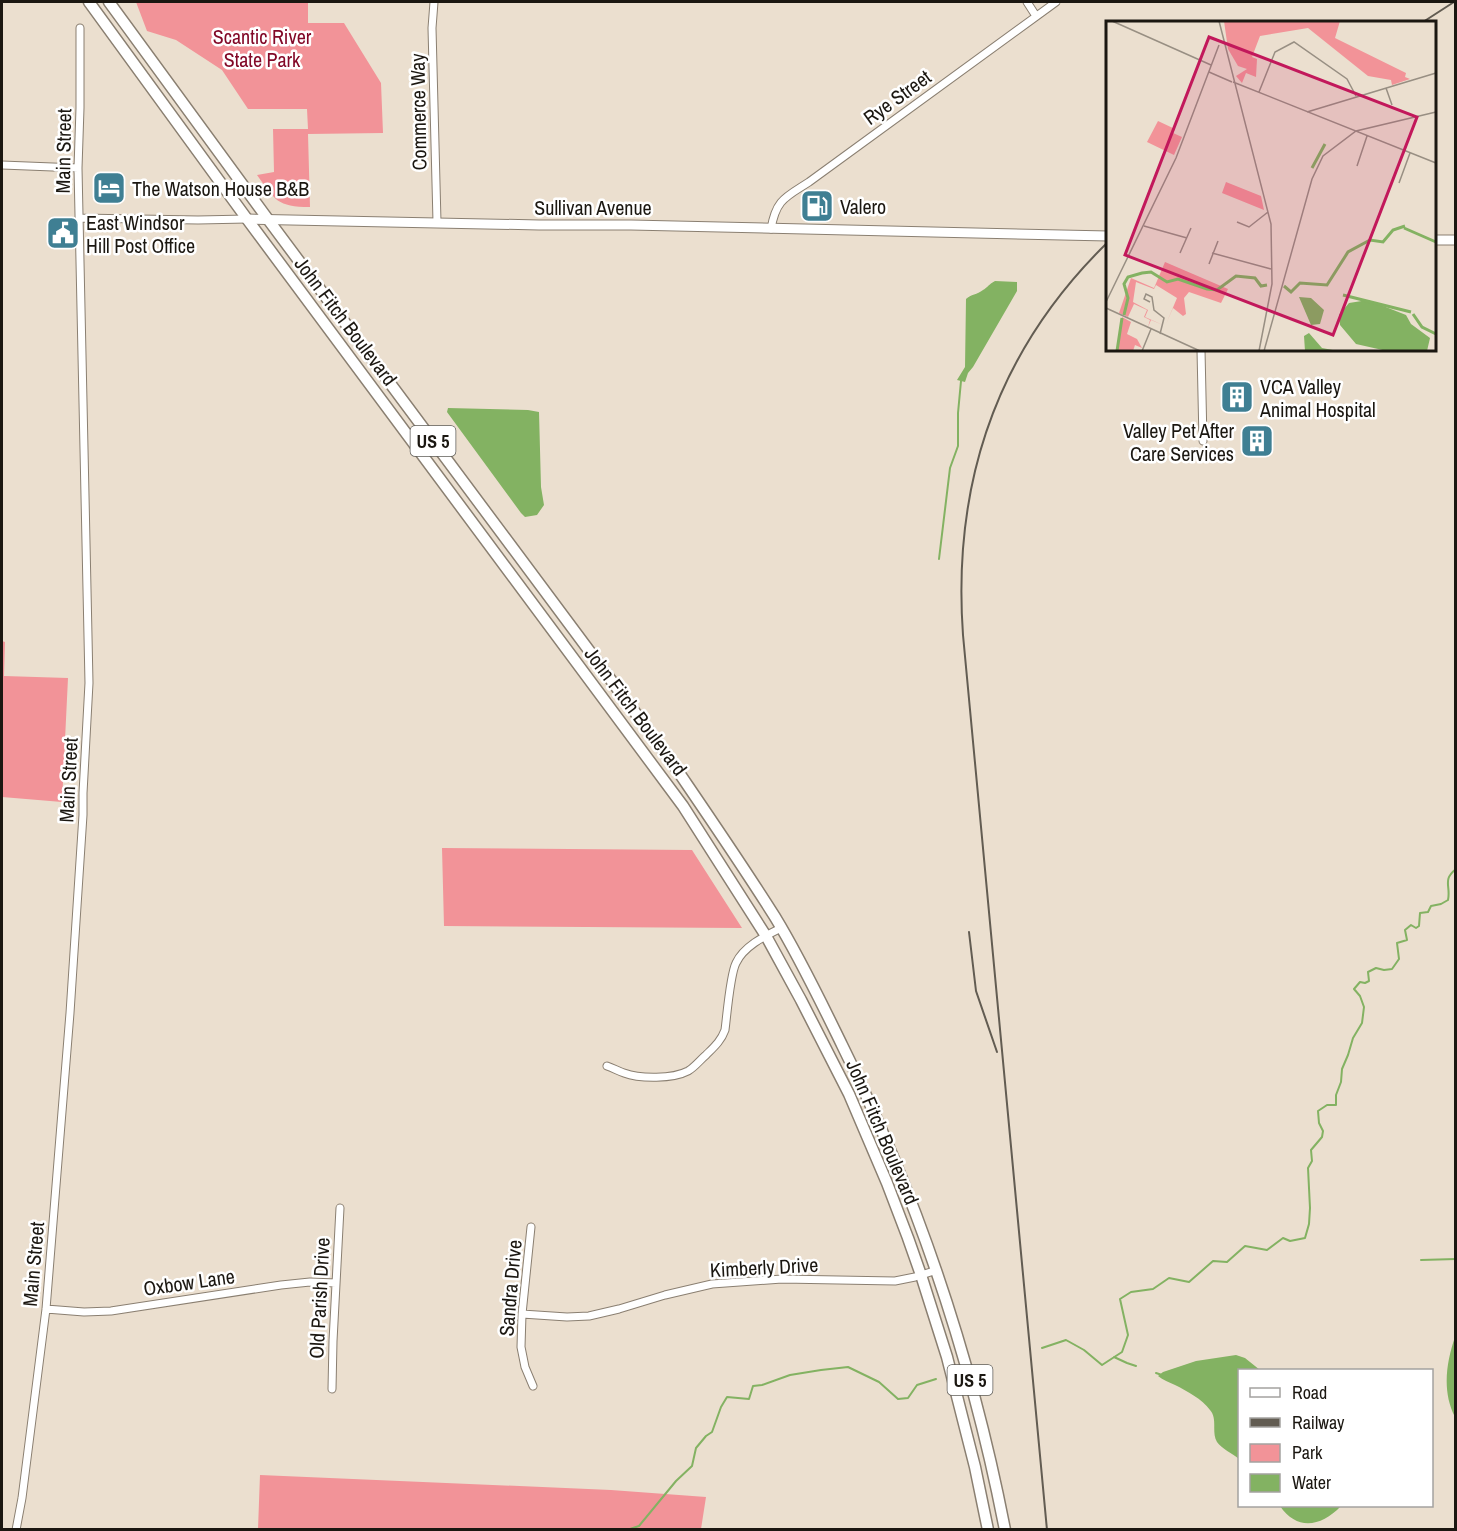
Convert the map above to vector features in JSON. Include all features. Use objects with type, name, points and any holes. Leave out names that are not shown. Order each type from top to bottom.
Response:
[{"type":"highway","name":"John Fitch Boulevard","points":[[89,2],[683,806],[766,936],[846,1089],[887,1183],[921,1275],[951,1368],[988,1530]]},
{"type":"highway","name":"John Fitch Boulevard","points":[[109,2],[669,758],[781,928],[820,999],[860,1082],[902,1177],[937,1270],[966,1362],[1005,1530]]},
{"type":"highway","points":[[585,674],[599,664]]},
{"type":"highway","points":[[846,1089],[860,1082]]},
{"type":"highway","points":[[887,1183],[902,1177]]},
{"type":"highway","points":[[981,1495],[998,1492]]},
{"type":"main road","name":"Sullivan Avenue","points":[[248,219],[1106,236]]},
{"type":"main road","points":[[1436,240],[1455,240]]},
{"type":"street","name":"Commerce Way","points":[[434,2],[432,28],[436,222]]},
{"type":"street","points":[[1027,2],[1036,16]]},
{"type":"street","name":"Rye Street","points":[[771,229],[774,214],[779,204],[787,196],[1056,2]]},
{"type":"street","name":"Main Street","points":[[16,1530],[46,1309],[72,986],[89,683],[78,168],[80,28]]},
{"type":"street","points":[[2,165],[78,168]]},
{"type":"street","name":"Sullivan Avenue","points":[[79,218],[248,219]]},
{"type":"street","points":[[1201,351],[1203,441]]},
{"type":"street","points":[[607,1066],[625,1074],[655,1077],[670,1077],[690,1070],[723,1037],[736,963],[745,952],[781,928]]},
{"type":"street","name":"Old Parish Drive","points":[[332,1389],[340,1208]]},
{"type":"street","name":"Sandra Drive","points":[[531,1227],[521,1347],[525,1367],[533,1386]]},
{"type":"street","name":"Kimberly Drive","points":[[522,1314],[589,1316],[712,1284],[782,1279],[892,1281],[906,1280],[937,1270]]},
{"type":"street","name":"Oxbow Lane","points":[[46,1309],[84,1312],[111,1311],[310,1282],[336,1283]]},
{"type":"green space","name":"Scantic River State Park","points":[[136,2],[308,2],[308,23],[344,23],[381,83],[383,133],[308,134],[310,207],[290,206],[283,203],[273,196],[257,175],[274,172],[273,129],[308,129],[307,109],[248,109],[222,70],[176,40],[147,31]]},
{"type":"green space","points":[[2,641],[5,642],[4,676],[68,678],[62,802],[2,797]]},
{"type":"green space","points":[[442,848],[692,850],[742,928],[444,926]]},
{"type":"green space","points":[[260,1475],[611,1490],[706,1497],[701,1529],[258,1529]]},
{"type":"water","points":[[995,281],[1017,282],[1017,291],[968,373],[965,382],[957,380],[965,367],[966,299],[981,292]]},
{"type":"water","points":[[448,408],[539,412],[541,487],[544,505],[537,515],[525,517],[521,513],[447,412]]},
{"type":"water","points":[[1455,1337],[1456,1417],[1448,1398],[1447,1388],[1449,1357]]},
{"type":"water","points":[[1236,1355],[1245,1358],[1259,1369],[1238,1369],[1238,1458],[1217,1442],[1214,1434],[1214,1417],[1207,1406],[1158,1376],[1163,1372],[1196,1361]]},
{"type":"water","points":[[1281,1507],[1340,1507],[1317,1522],[1301,1523]]},
{"type":"waterway","points":[[939,559],[950,468],[958,446],[961,381]]},
{"type":"waterway","points":[[1042,1348],[1066,1340],[1084,1350],[1102,1365],[1122,1352],[1128,1335],[1120,1299],[1131,1292],[1153,1289],[1169,1278],[1189,1282],[1213,1261],[1227,1262],[1245,1246],[1267,1250],[1283,1238],[1290,1241],[1305,1238],[1309,1224],[1308,1168],[1312,1161],[1311,1150],[1322,1137],[1323,1131],[1319,1123],[1318,1111],[1327,1105],[1336,1105],[1342,1069],[1353,1038],[1362,1023],[1364,1007],[1360,996],[1354,989],[1360,982],[1369,981],[1368,972],[1376,968],[1392,969],[1399,959],[1397,943],[1407,940],[1405,930],[1411,925],[1416,928],[1419,926],[1420,913],[1428,912],[1431,906],[1448,900],[1448,880],[1456,869]]},
{"type":"waterway","points":[[1421,1260],[1456,1259]]},
{"type":"waterway","points":[[1114,1357],[1136,1366]]},
{"type":"waterway","points":[[627,1530],[639,1526],[676,1481],[692,1466],[696,1448],[712,1432],[727,1397],[749,1399],[753,1386],[790,1375],[848,1367],[879,1382],[898,1399],[908,1398],[917,1385],[936,1379]]},
{"type":"waterway","points":[[1156,1373],[1162,1375]]},
{"type":"railway","points":[[1425,21],[1454,2]]},
{"type":"railway","points":[[1047,1530],[963,635],[962,579],[965,524],[975,472],[990,422],[1010,373],[1037,327],[1069,284],[1106,244]]},
{"type":"railway","points":[[969,932],[976,991],[997,1052]]},
{"type":"place","name":"The Watson House B&B","points":[[109,188]]},
{"type":"place","name":"Valero","points":[[817,206]]},
{"type":"place","name":"East Windsor Hill Post Office","points":[[63,233]]},
{"type":"place","name":"VCA Valley Animal Hospital","points":[[1237,397]]},
{"type":"place","name":"Valley Pet After Care Services","points":[[1257,441]]}]
